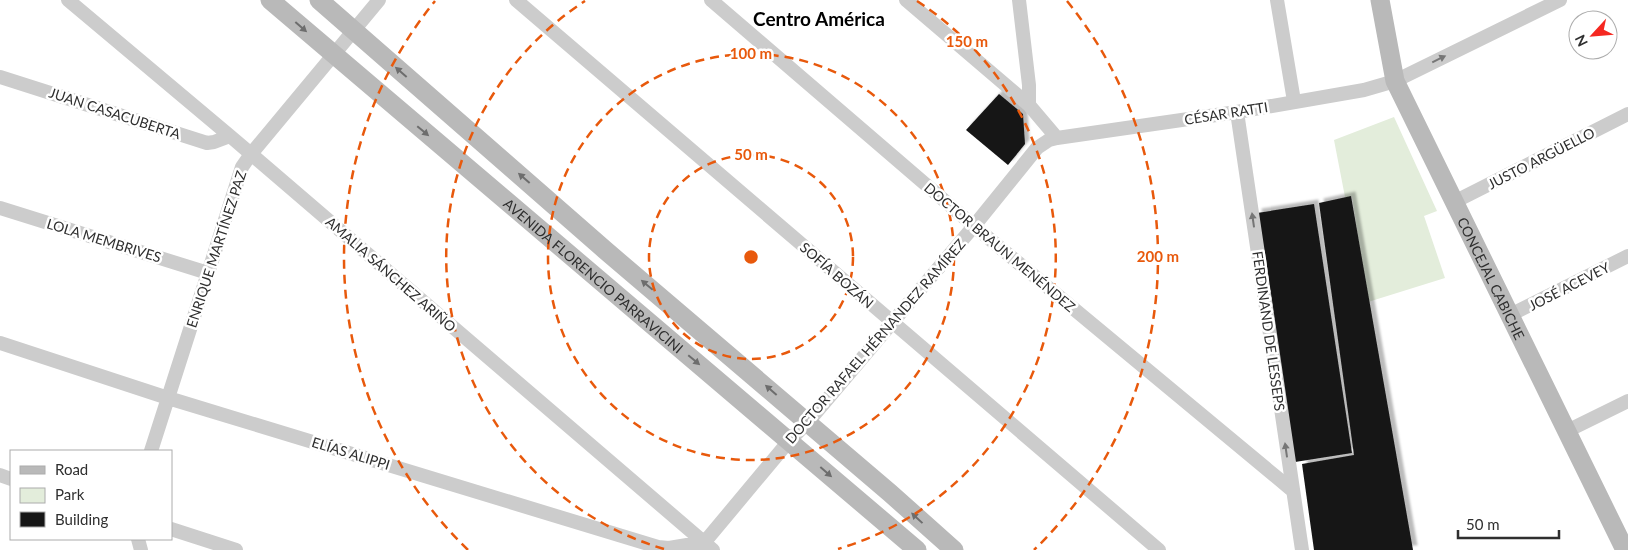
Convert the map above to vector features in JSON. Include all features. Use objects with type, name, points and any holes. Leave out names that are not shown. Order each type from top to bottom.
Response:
[{"type":"main road","name":"AVENIDA FLORENCIO PARRAVICINI","points":[[270,0],[917,550]]},
{"type":"main road","name":"AVENIDA FLORENCIO PARRAVICINI","points":[[319,0],[605,250],[808,422],[954,550]]},
{"type":"main road","name":"CONCEJAL CABICHE","points":[[1380,0],[1395,81],[1625,550]]},
{"type":"street","name":"AMALIA SÁNCHEZ ARIÑO","points":[[68,0],[251,154],[705,547]]},
{"type":"street","name":"ENRIQUE MARTÍNEZ PAZ","points":[[151,450],[242,167],[379,0]]},
{"type":"street","name":"SOFÍA BOZÁN","points":[[516,0],[1159,550]]},
{"type":"street","name":"DOCTOR BRAUN MENÉNDEZ","points":[[711,0],[974,226],[1292,490]]},
{"type":"street","points":[[906,0],[1029,105],[1057,138]]},
{"type":"street","points":[[1019,0],[1029,85],[1029,105]]},
{"type":"street","points":[[1277,0],[1294,102]]},
{"type":"street","name":"CÉSAR RATTI","points":[[1057,138],[1237,112],[1364,90],[1395,81],[1560,0]]},
{"type":"street","name":"JUAN CASACUBERTA","points":[[0,77],[208,143],[230,136]]},
{"type":"street","name":"FERDINAND DE LESSEPS","points":[[1237,112],[1302,550]]},
{"type":"street","name":"JUSTO ARGÜELLO","points":[[1454,202],[1628,114]]},
{"type":"street","name":"DOCTOR RAFAEL HÉRNANDEZ RAMÍREZ","points":[[705,547],[789,441],[808,422],[974,226],[1037,148],[1043,143],[1057,138]]},
{"type":"street","name":"LOLA MEMBRIVES","points":[[0,208],[208,273]]},
{"type":"street","name":"JOSÉ ACEVEY","points":[[1510,315],[1628,256]]},
{"type":"street","name":"ELÍAS ALIPPI","points":[[0,343],[168,398],[658,547],[705,547]]},
{"type":"street","points":[[1567,431],[1628,401]]},
{"type":"street","points":[[172,530],[236,550]]},
{"type":"green space","points":[[1394,117],[1437,211],[1424,216],[1445,278],[1368,302],[1352,197],[1345,197],[1334,140]]},
{"type":"building","points":[[999,94],[1023,114],[1025,144],[1008,165],[966,130]]},
{"type":"building","points":[[1351,196],[1413,550],[1314,550],[1302,464],[1354,455],[1319,203]]},
{"type":"building","points":[[1314,204],[1352,453],[1295,462],[1257,213]]},
{"type":"district","name":"Centro América","points":[[819,18]]}]
